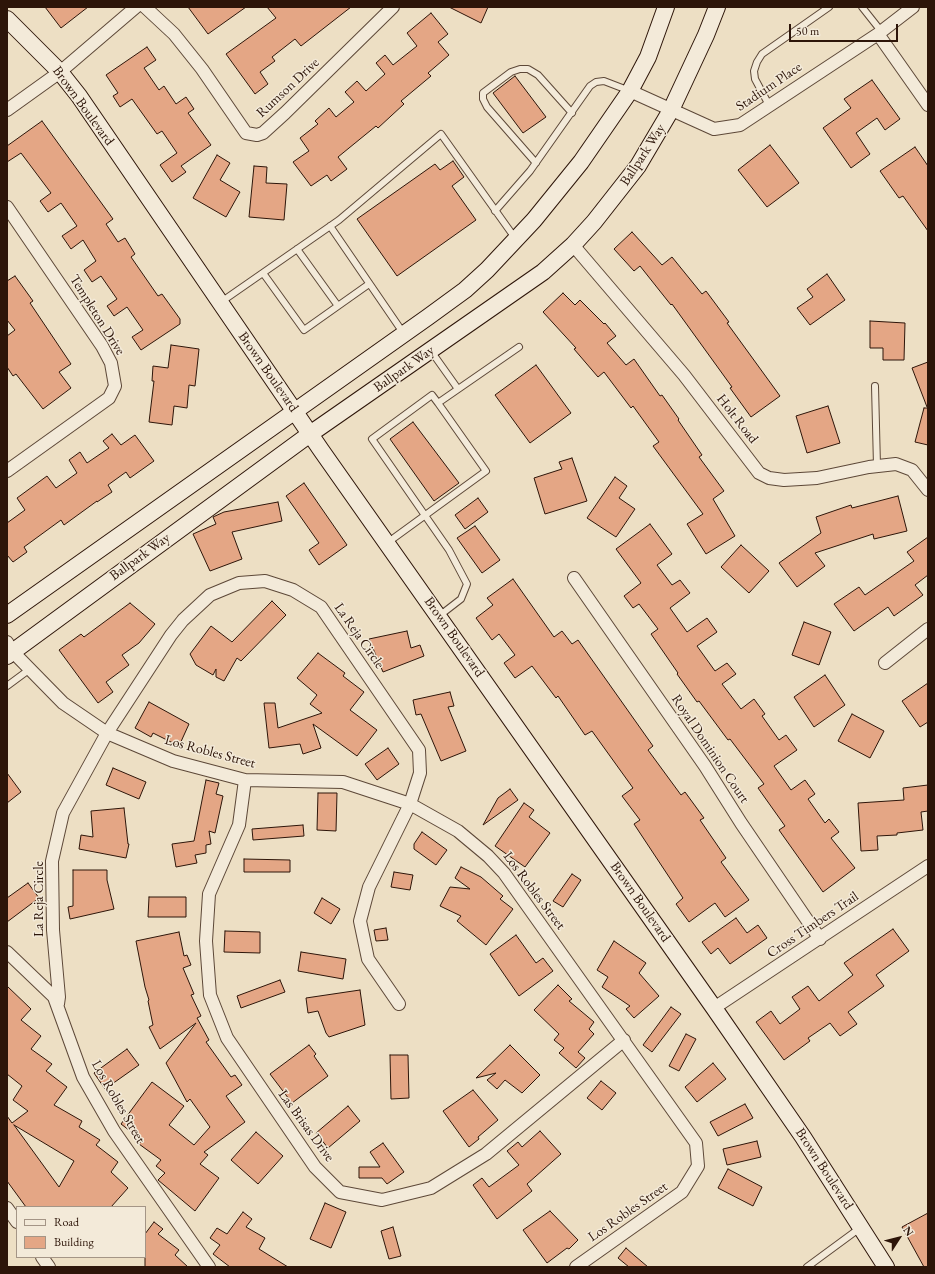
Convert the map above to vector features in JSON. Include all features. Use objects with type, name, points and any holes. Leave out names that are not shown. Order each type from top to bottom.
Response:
[{"type":"main road","name":"Ballpark Way","points":[[7,615],[404,334],[465,290],[487,270],[534,220],[581,162],[630,90],[648,56],[666,7]]},
{"type":"main road","name":"Ballpark Way","points":[[9,650],[310,434],[543,272],[573,244],[608,205],[638,166],[671,110],[706,35],[717,7]]},
{"type":"main road","name":"Brown Boulevard","points":[[7,19],[60,72],[79,96],[310,434],[803,1137],[862,1227],[886,1267]]},
{"type":"street","points":[[7,110],[60,72],[136,7]]},
{"type":"street","name":"Rumson Drive","points":[[145,7],[174,34],[184,46],[202,69],[246,133],[257,135],[263,133],[285,113],[393,7]]},
{"type":"street","name":"Stadium Place","points":[[630,90],[714,129],[740,124],[879,32],[913,7]]},
{"type":"street","points":[[879,32],[928,105]]},
{"type":"street","name":"Templeton Drive","points":[[7,207],[102,346],[112,363],[115,386],[109,398],[7,471]]},
{"type":"street","name":"Holt Road","points":[[573,244],[684,375],[759,473],[770,478],[784,480],[810,479],[877,466],[896,464],[905,466],[912,470],[928,490]]},
{"type":"street","name":"Royal Dominion Court","points":[[574,578],[705,766],[741,823],[820,939]]},
{"type":"street","name":"La Reja Circle","points":[[58,1004],[59,997],[53,930],[52,861],[63,813],[107,734],[171,635],[183,620],[210,596],[239,584],[265,582],[293,590],[321,607],[419,750],[420,773],[410,804],[368,887],[360,921],[368,959],[399,1004]]},
{"type":"street","points":[[885,663],[928,629]]},
{"type":"street","name":"Los Robles Street","points":[[9,650],[63,703],[107,734],[173,761],[245,780],[343,782],[410,804],[458,830],[488,856],[504,873],[696,1143],[698,1166],[682,1192],[576,1267]]},
{"type":"street","name":"Las Brisas Drive","points":[[245,780],[239,825],[209,894],[206,941],[210,995],[227,1038],[315,1167],[340,1192],[382,1200],[430,1188],[486,1154],[624,1040]]},
{"type":"street","name":"Cross Timbers Trail","points":[[714,1008],[928,866]]},
{"type":"street","name":"Los Robles Street","points":[[7,952],[32,974],[54,997],[58,1004],[83,1077],[114,1131],[209,1267]]},
{"type":"street","points":[[7,1208],[16,1221]]},
{"type":"street","points":[[43,1258],[49,1267]]},
{"type":"lane","points":[[769,105],[755,79],[754,71],[757,62],[762,54],[829,7]]},
{"type":"lane","points":[[862,7],[879,32]]},
{"type":"lane","points":[[536,163],[487,107],[483,99],[483,93],[511,72],[520,69],[528,69],[538,75],[572,113]]},
{"type":"lane","points":[[495,211],[536,163],[590,86],[596,82],[604,81],[630,90]]},
{"type":"lane","points":[[220,303],[338,220],[441,134],[516,239]]},
{"type":"lane","points":[[330,226],[404,334]]},
{"type":"lane","points":[[297,249],[338,306]]},
{"type":"lane","points":[[263,273],[304,330],[369,284]]},
{"type":"lane","points":[[438,403],[519,347]]},
{"type":"lane","points":[[431,350],[458,389]]},
{"type":"lane","points":[[876,386],[877,466]]},
{"type":"lane","points":[[387,543],[426,515],[486,471],[432,395],[372,439],[426,515],[449,550],[467,584],[461,598],[439,616]]},
{"type":"lane","points":[[7,686],[30,669]]},
{"type":"lane","points":[[807,1267],[862,1227]]},
{"type":"building","points":[[45,7],[88,7],[61,28]]},
{"type":"building","points":[[188,7],[246,7],[208,34]]},
{"type":"building","points":[[267,7],[351,7],[301,46],[295,39],[272,57],[275,61],[260,72],[268,84],[255,94],[226,54],[276,18]]},
{"type":"building","points":[[449,7],[488,7],[481,23]]},
{"type":"building","points":[[431,13],[448,34],[438,42],[449,55],[428,73],[431,76],[401,101],[404,104],[378,128],[376,126],[338,157],[347,169],[331,181],[327,175],[311,186],[293,162],[309,151],[300,138],[318,124],[315,121],[329,108],[336,117],[354,102],[345,92],[357,81],[366,91],[385,74],[376,63],[385,55],[393,65],[417,46],[407,33]]},
{"type":"building","points":[[147,47],[156,60],[144,68],[159,90],[164,86],[176,104],[186,97],[194,109],[188,113],[211,145],[181,166],[186,172],[172,182],[160,165],[177,153],[162,131],[157,134],[132,99],[120,107],[113,96],[118,93],[106,75]]},
{"type":"building","points":[[515,76],[546,117],[523,133],[493,93]]},
{"type":"building","points":[[872,80],[900,119],[885,130],[877,118],[856,133],[870,154],[851,168],[823,128],[851,108],[844,99]]},
{"type":"building","points":[[42,121],[113,219],[106,224],[118,242],[125,238],[135,254],[131,257],[158,296],[162,294],[180,319],[180,324],[141,350],[132,337],[143,330],[127,307],[114,316],[107,306],[117,299],[101,276],[92,282],[84,270],[96,261],[83,240],[71,249],[62,236],[77,226],[61,203],[48,212],[40,201],[51,193],[21,153],[7,162],[7,146]]},
{"type":"building","points":[[770,145],[799,183],[767,207],[738,170]]},
{"type":"building","points":[[915,147],[928,166],[928,231],[903,196],[899,198],[880,171]]},
{"type":"building","points":[[217,155],[230,163],[220,180],[240,192],[226,217],[193,198]]},
{"type":"building","points":[[453,161],[464,177],[452,186],[476,220],[397,276],[357,219],[435,164],[440,170]]},
{"type":"building","points":[[254,166],[267,167],[266,183],[287,184],[284,220],[249,217]]},
{"type":"building","points":[[632,232],[662,265],[672,257],[702,294],[706,291],[729,322],[727,323],[780,396],[751,417],[730,388],[732,387],[672,304],[671,305],[640,266],[634,271],[614,249]]},
{"type":"building","points":[[827,274],[845,300],[810,325],[797,308],[813,297],[807,289]]},
{"type":"building","points":[[15,276],[33,301],[30,303],[71,364],[59,372],[71,388],[43,409],[16,374],[13,376],[7,367],[7,336],[15,330],[7,320],[7,281]]},
{"type":"building","points":[[563,293],[575,305],[580,300],[604,324],[605,323],[616,336],[607,343],[626,365],[634,359],[660,396],[662,395],[679,419],[678,420],[702,455],[699,457],[724,491],[713,499],[735,536],[706,554],[687,524],[703,514],[653,446],[659,442],[633,406],[631,408],[604,372],[598,377],[574,349],[576,348],[543,312]]},
{"type":"building","points":[[870,321],[905,323],[904,360],[883,360],[883,348],[870,348]]},
{"type":"building","points":[[171,345],[199,349],[195,386],[189,385],[187,408],[174,406],[172,425],[149,422],[154,381],[152,381],[153,366],[168,368]]},
{"type":"building","points":[[928,362],[928,407],[927,407],[912,368]]},
{"type":"building","points":[[536,365],[571,413],[530,443],[495,395]]},
{"type":"building","points":[[828,406],[840,443],[807,453],[796,416]]},
{"type":"building","points":[[924,408],[928,408],[928,445],[915,442]]},
{"type":"building","points":[[413,422],[459,483],[434,501],[390,439]]},
{"type":"building","points":[[112,434],[121,445],[135,435],[154,461],[130,478],[126,472],[108,485],[112,492],[64,525],[61,520],[24,547],[27,552],[13,562],[7,555],[7,523],[25,510],[17,498],[47,476],[56,488],[77,473],[69,460],[80,452],[87,463],[109,448],[103,441]]},
{"type":"building","points":[[572,458],[587,501],[545,514],[534,478],[562,469],[559,462]]},
{"type":"building","points":[[615,477],[627,486],[619,498],[635,509],[616,537],[587,518]]},
{"type":"building","points":[[304,483],[347,545],[319,565],[309,550],[319,543],[286,496]]},
{"type":"building","points":[[898,496],[907,531],[874,539],[873,534],[815,553],[825,566],[797,587],[779,563],[821,533],[816,517],[851,505],[852,508]]},
{"type":"building","points":[[478,498],[488,512],[465,529],[455,515]]},
{"type":"building","points":[[278,502],[282,521],[232,532],[242,559],[210,571],[193,534],[216,524],[213,517],[224,512]]},
{"type":"building","points":[[650,524],[672,554],[657,565],[672,585],[680,580],[690,593],[670,608],[687,632],[707,618],[717,632],[697,646],[715,671],[727,663],[736,674],[722,684],[741,709],[754,699],[765,714],[762,716],[779,740],[786,735],[797,750],[774,766],[791,790],[805,780],[815,794],[808,799],[825,823],[829,819],[839,832],[831,838],[855,868],[823,892],[779,830],[785,826],[758,788],[764,784],[730,739],[728,740],[699,701],[697,702],[677,674],[678,673],[651,634],[658,629],[639,604],[633,608],[624,596],[641,583],[616,549]]},
{"type":"building","points":[[475,526],[500,560],[482,573],[457,538]]},
{"type":"building","points":[[928,537],[928,575],[915,585],[923,595],[894,616],[888,607],[854,631],[834,604],[859,587],[865,595],[914,561],[907,552]]},
{"type":"building","points":[[741,545],[769,571],[749,593],[721,567]]},
{"type":"building","points":[[513,579],[554,637],[562,631],[572,644],[578,640],[653,746],[648,750],[681,795],[685,792],[704,818],[700,820],[726,858],[721,862],[749,900],[725,917],[715,903],[689,922],[676,904],[683,898],[634,824],[640,820],[622,796],[633,788],[592,731],[585,735],[558,696],[556,698],[532,666],[515,678],[504,663],[515,655],[499,634],[492,640],[476,618],[493,605],[487,598]]},
{"type":"building","points":[[272,601],[286,615],[241,661],[237,658],[224,681],[216,677],[216,669],[213,675],[196,665],[190,654],[211,626],[232,642]]},
{"type":"building","points":[[130,603],[155,624],[139,643],[122,655],[129,665],[106,682],[113,692],[98,703],[59,650],[81,634],[84,637]]},
{"type":"building","points":[[804,622],[831,632],[819,665],[792,655]]},
{"type":"building","points":[[407,631],[411,648],[420,645],[424,656],[383,672],[369,639]]},
{"type":"building","points":[[318,653],[345,673],[343,676],[364,692],[350,710],[377,730],[357,756],[313,724],[321,748],[303,754],[300,744],[269,748],[264,703],[275,703],[278,728],[322,713],[310,704],[317,695],[297,678]]},
{"type":"building","points":[[825,675],[845,705],[814,727],[794,697]]},
{"type":"building","points":[[928,683],[928,722],[920,727],[902,701]]},
{"type":"building","points":[[450,692],[454,706],[448,707],[466,751],[441,761],[421,714],[416,715],[413,700]]},
{"type":"building","points":[[149,702],[189,724],[179,746],[153,733],[151,737],[135,728]]},
{"type":"building","points":[[852,714],[884,731],[870,758],[838,741]]},
{"type":"building","points":[[388,748],[399,764],[377,780],[365,764]]},
{"type":"building","points":[[113,768],[146,782],[139,799],[106,785]]},
{"type":"building","points":[[7,773],[21,792],[7,803]]},
{"type":"building","points":[[206,780],[219,783],[216,794],[223,796],[215,833],[209,831],[211,844],[206,845],[206,853],[195,855],[197,863],[176,867],[172,844],[194,841]]},
{"type":"building","points":[[928,785],[928,811],[921,812],[923,830],[897,833],[897,835],[877,836],[878,850],[861,851],[858,803],[904,800],[903,788]]},
{"type":"building","points":[[510,789],[518,800],[483,825],[498,798]]},
{"type":"building","points":[[318,793],[337,793],[336,831],[317,830]]},
{"type":"building","points":[[524,803],[534,810],[529,817],[550,833],[525,867],[495,846]]},
{"type":"building","points":[[124,808],[129,844],[126,858],[79,849],[81,835],[93,837],[91,811]]},
{"type":"building","points":[[303,825],[304,836],[253,840],[252,829]]},
{"type":"building","points":[[422,832],[447,850],[436,865],[414,849],[414,844]]},
{"type":"building","points":[[244,859],[290,860],[290,872],[244,872]]},
{"type":"building","points":[[461,867],[481,877],[503,896],[500,899],[513,909],[486,945],[457,921],[461,916],[440,906],[450,887],[470,889],[455,878]]},
{"type":"building","points":[[73,870],[107,870],[107,880],[114,909],[70,919],[68,907],[73,906]]},
{"type":"building","points":[[394,872],[413,875],[410,890],[391,887]]},
{"type":"building","points":[[572,874],[581,880],[563,907],[553,901]]},
{"type":"building","points":[[28,883],[39,898],[7,922],[7,898]]},
{"type":"building","points":[[149,897],[186,897],[186,917],[148,917]]},
{"type":"building","points":[[322,898],[340,909],[331,924],[314,913]]},
{"type":"building","points":[[736,918],[747,933],[758,925],[767,938],[730,964],[718,948],[711,954],[702,942]]},
{"type":"building","points":[[386,928],[388,940],[376,941],[374,930]]},
{"type":"building","points":[[893,929],[909,951],[876,975],[884,986],[848,1012],[857,1024],[840,1036],[830,1023],[808,1038],[810,1041],[784,1060],[756,1022],[771,1011],[780,1024],[800,1009],[792,997],[808,986],[819,1001],[853,975],[844,963]]},
{"type":"building","points":[[225,931],[260,932],[260,953],[224,952]]},
{"type":"building","points":[[179,932],[184,956],[187,955],[191,965],[183,968],[194,994],[191,995],[201,1016],[197,1018],[209,1040],[206,1042],[231,1077],[235,1075],[242,1085],[226,1096],[245,1122],[204,1152],[208,1155],[200,1164],[219,1178],[195,1211],[158,1180],[165,1173],[156,1166],[161,1160],[139,1144],[142,1140],[121,1124],[152,1082],[184,1106],[169,1125],[194,1145],[210,1127],[190,1099],[187,1102],[166,1063],[196,1023],[160,1049],[149,1027],[153,1025],[136,941]]},
{"type":"building","points":[[516,935],[536,963],[543,958],[553,971],[519,996],[490,954]]},
{"type":"building","points":[[614,941],[646,963],[639,973],[659,996],[634,1018],[626,1009],[630,1006],[602,987],[608,977],[597,970]]},
{"type":"building","points":[[301,952],[346,959],[343,979],[298,971]]},
{"type":"building","points":[[280,980],[285,992],[241,1008],[237,996]]},
{"type":"building","points":[[558,985],[572,999],[569,1001],[594,1022],[589,1029],[594,1034],[578,1052],[585,1058],[576,1068],[559,1053],[564,1048],[554,1040],[559,1034],[534,1010]]},
{"type":"building","points":[[7,986],[31,1009],[21,1020],[41,1036],[31,1049],[52,1064],[46,1071],[67,1087],[54,1105],[82,1121],[79,1127],[100,1140],[96,1145],[118,1162],[111,1172],[128,1188],[112,1206],[25,1206],[7,1181],[7,1116],[12,1123],[28,1111],[13,1100],[22,1086],[7,1074]],"holes":[[[14,1125],[74,1161],[59,1187]]]},
{"type":"building","points":[[360,990],[365,1025],[329,1037],[326,1033],[318,1011],[308,1013],[306,998]]},
{"type":"building","points":[[671,1007],[681,1014],[652,1052],[643,1045]]},
{"type":"building","points":[[686,1034],[696,1039],[679,1071],[669,1066]]},
{"type":"building","points":[[309,1045],[316,1054],[314,1056],[328,1076],[292,1103],[270,1074]]},
{"type":"building","points":[[510,1045],[540,1075],[522,1093],[505,1080],[497,1089],[487,1080],[496,1073],[476,1078]]},
{"type":"building","points":[[127,1049],[139,1065],[105,1089],[94,1073]]},
{"type":"building","points":[[390,1055],[408,1055],[409,1098],[391,1099]]},
{"type":"building","points":[[713,1063],[726,1079],[697,1102],[685,1087]]},
{"type":"building","points":[[601,1081],[616,1093],[602,1110],[587,1098]]},
{"type":"building","points":[[473,1090],[498,1120],[469,1147],[443,1111]]},
{"type":"building","points":[[745,1104],[753,1118],[718,1136],[710,1122]]},
{"type":"building","points":[[348,1106],[360,1121],[328,1148],[316,1133]]},
{"type":"building","points":[[540,1131],[561,1154],[527,1184],[532,1191],[497,1219],[473,1185],[482,1178],[489,1187],[519,1165],[507,1151],[518,1142],[522,1147]]},
{"type":"building","points":[[256,1132],[283,1156],[258,1184],[231,1160]]},
{"type":"building","points":[[757,1141],[761,1157],[727,1165],[723,1149]]},
{"type":"building","points":[[383,1143],[404,1172],[387,1184],[382,1178],[359,1178],[359,1167],[380,1167],[370,1152]]},
{"type":"building","points":[[728,1169],[762,1187],[753,1206],[718,1188]]},
{"type":"building","points":[[325,1203],[346,1212],[331,1248],[310,1239]]},
{"type":"building","points":[[550,1211],[578,1240],[569,1249],[567,1248],[547,1263],[523,1230]]},
{"type":"building","points":[[243,1212],[252,1219],[246,1227],[265,1238],[259,1249],[288,1267],[230,1267],[213,1254],[220,1245],[210,1238],[217,1228],[227,1234]]},
{"type":"building","points":[[928,1213],[928,1267],[924,1267],[902,1227]]},
{"type":"building","points":[[154,1222],[163,1229],[158,1234],[179,1250],[175,1255],[188,1267],[145,1267],[146,1233]]},
{"type":"building","points":[[393,1227],[401,1256],[389,1259],[381,1231]]},
{"type":"building","points":[[626,1248],[648,1267],[629,1267],[618,1258]]}]
